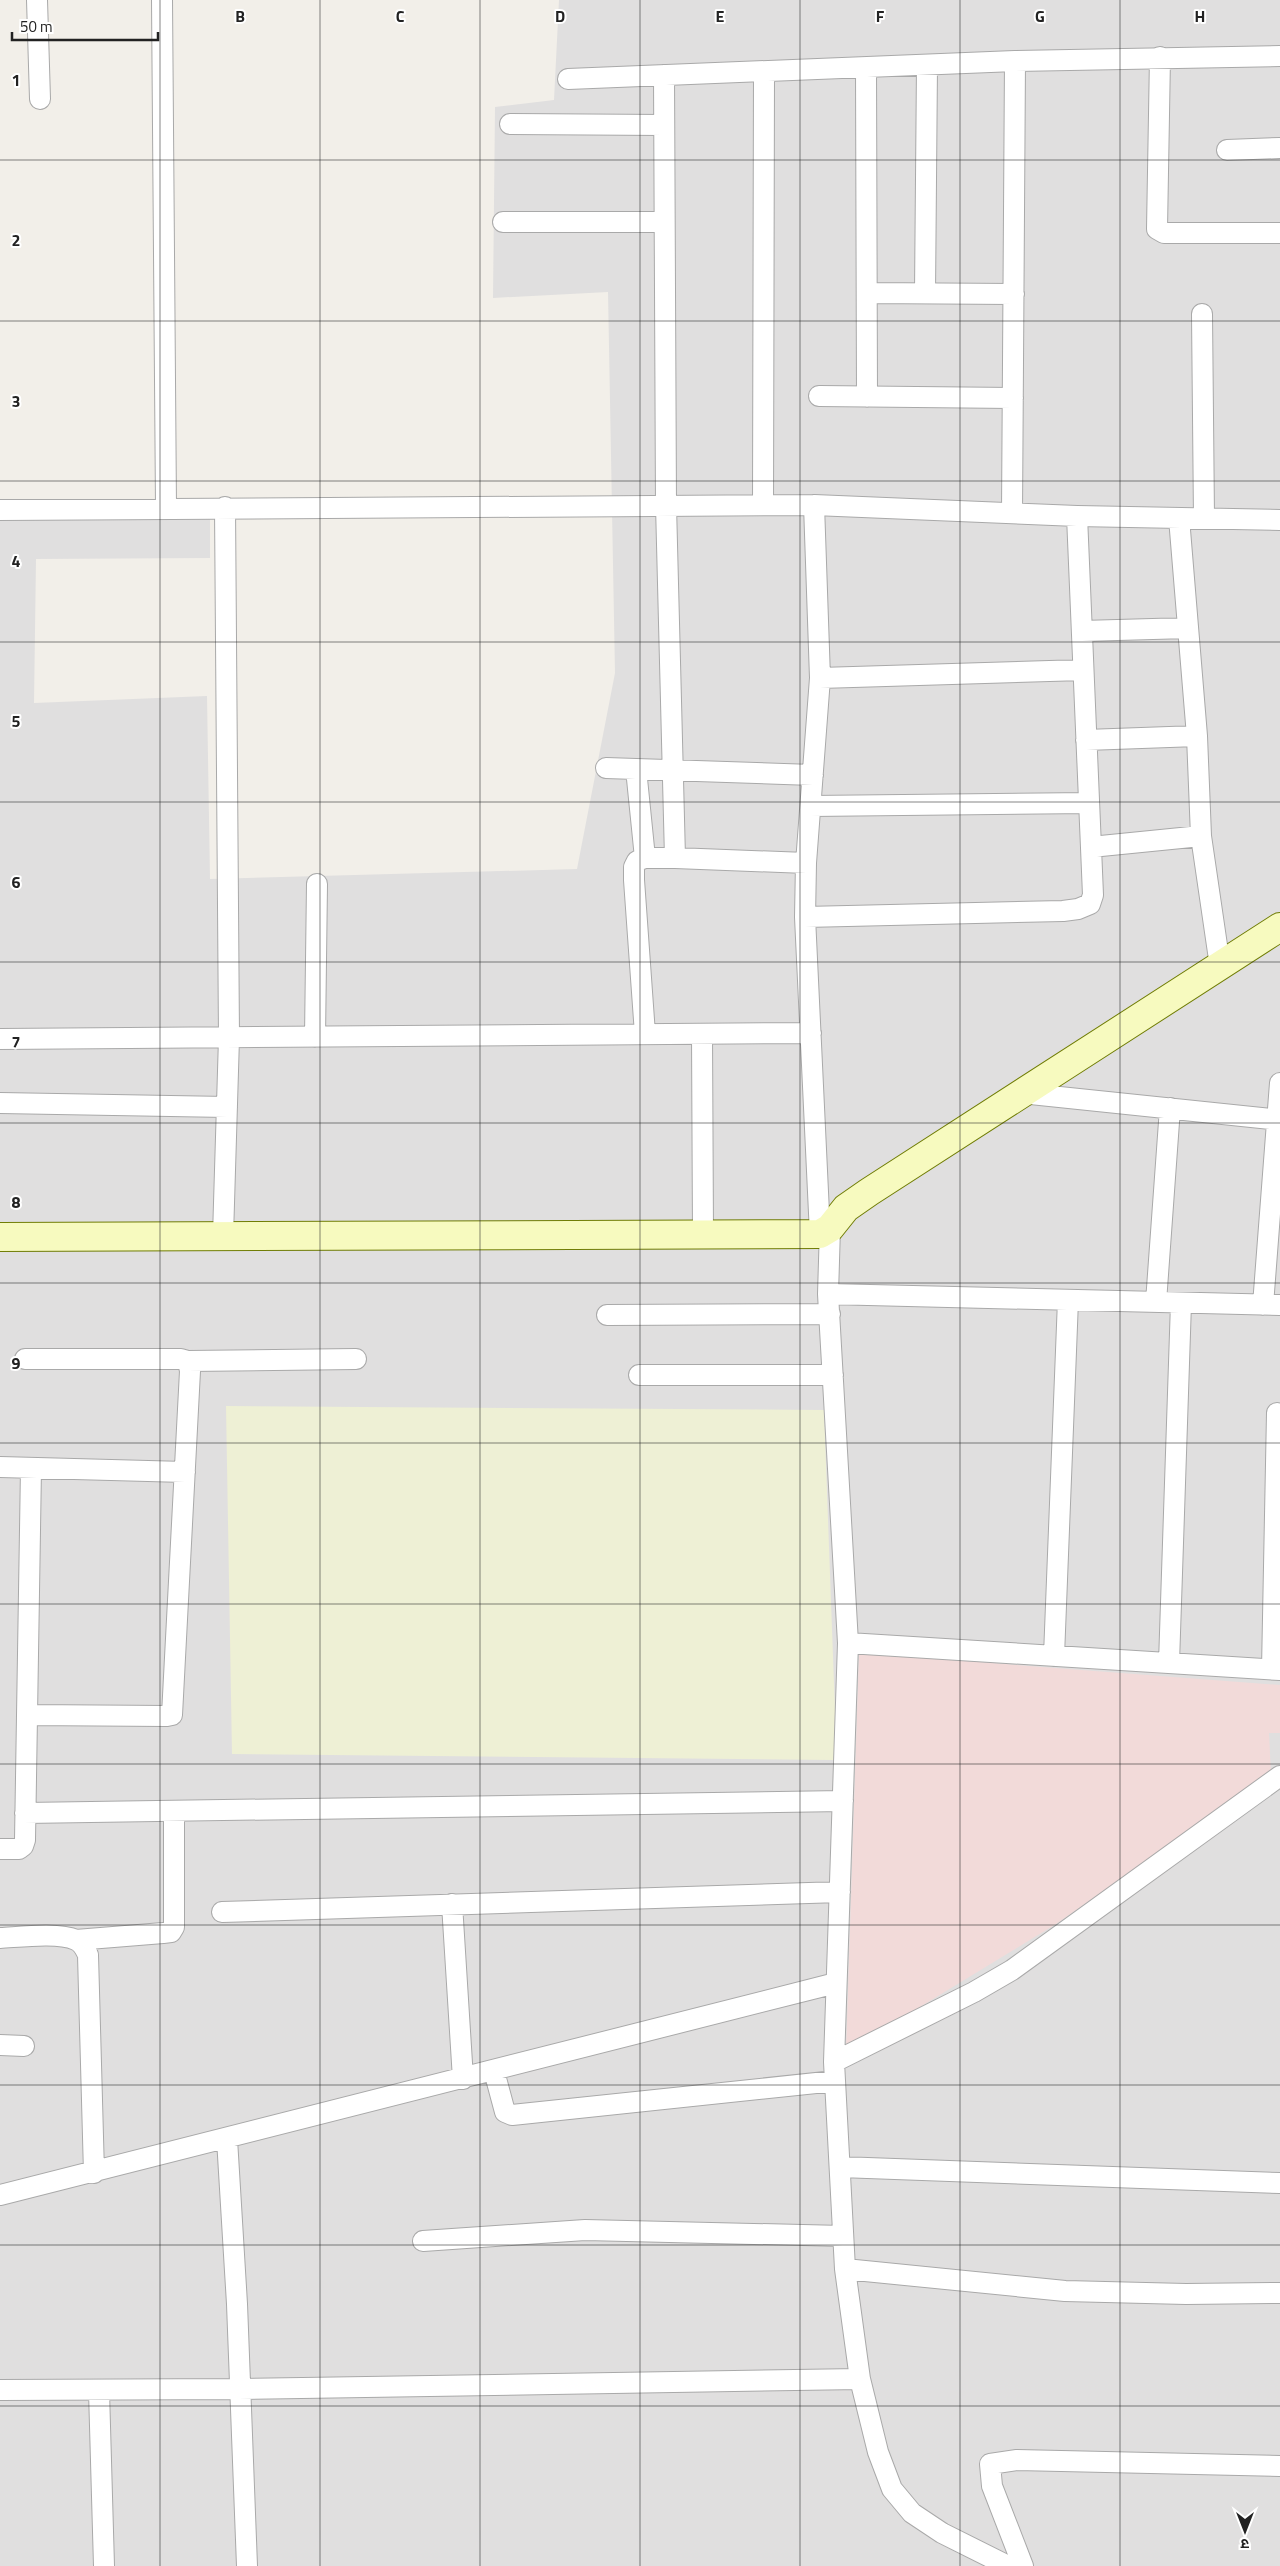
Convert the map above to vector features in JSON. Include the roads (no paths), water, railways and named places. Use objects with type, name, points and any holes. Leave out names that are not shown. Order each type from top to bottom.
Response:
[{"type":"street","points":[[37,0],[40,99]]},
{"type":"street","points":[[162,0],[166,507]]},
{"type":"street","points":[[568,79],[1015,61],[1280,56]]},
{"type":"street","points":[[1160,57],[1157,229],[1164,233],[1280,233]]},
{"type":"street","points":[[1012,512],[1015,61]]},
{"type":"street","points":[[925,293],[926,65]]},
{"type":"street","points":[[866,68],[867,397]]},
{"type":"street","points":[[763,505],[764,72]]},
{"type":"street","points":[[664,75],[666,505],[675,858]]},
{"type":"street","points":[[510,124],[664,125]]},
{"type":"street","points":[[1227,150],[1280,148]]},
{"type":"street","points":[[503,222],[664,222]]},
{"type":"street","points":[[867,293],[1014,294]]},
{"type":"street","points":[[1202,314],[1204,518]]},
{"type":"street","points":[[819,396],[1013,398]]},
{"type":"street","points":[[0,510],[166,507],[814,505],[1078,516],[1280,520]]},
{"type":"street","points":[[814,505],[820,678],[806,863],[805,917],[810,1033],[825,1231],[848,1643],[834,2072],[845,2269],[860,2379],[878,2452],[892,2489],[912,2513],[942,2532],[1005,2565]]},
{"type":"street","points":[[222,1236],[229,1038],[225,507]]},
{"type":"street","points":[[805,917],[1078,909],[1090,904],[1093,895],[1078,516]]},
{"type":"street","points":[[1179,518],[1197,736],[1201,836],[1220,966]]},
{"type":"street","points":[[1082,631],[1188,628]]},
{"type":"street","points":[[820,678],[1084,670]]},
{"type":"street","points":[[1086,740],[1197,736]]},
{"type":"street","points":[[606,768],[813,775]]},
{"type":"street","points":[[636,768],[645,858]]},
{"type":"street","points":[[810,806],[1089,803]]},
{"type":"street","points":[[1091,846],[1201,836]]},
{"type":"street","points":[[645,1034],[634,867],[636,861],[645,858],[675,858],[806,863]]},
{"type":"street","points":[[315,1037],[317,884]]},
{"type":"street","points":[[0,1237],[703,1234],[825,1231],[854,1203],[1021,1093],[1280,928]]},
{"type":"street","points":[[0,1039],[810,1033]]},
{"type":"street","points":[[702,1034],[703,1234]]},
{"type":"street","points":[[828,1294],[1271,1305],[1280,1083]]},
{"type":"street","points":[[1021,1093],[1278,1120]]},
{"type":"street","points":[[0,1103],[226,1107]]},
{"type":"street","points":[[1156,1302],[1170,1108]]},
{"type":"street","points":[[1054,1656],[1068,1300]]},
{"type":"street","points":[[1169,1663],[1181,1303]]},
{"type":"street","points":[[607,1315],[830,1314]]},
{"type":"street","points":[[26,1360],[356,1359]]},
{"type":"street","points":[[27,1715],[167,1716],[172,1714],[190,1372],[188,1361]]},
{"type":"street","points":[[639,1375],[833,1375]]},
{"type":"street","points":[[848,1643],[1276,1670],[1276,1413]]},
{"type":"street","points":[[0,1468],[185,1472]]},
{"type":"street","points":[[0,1848],[19,1849],[23,1846],[26,1813],[31,1468]]},
{"type":"street","points":[[494,2071],[502,2105],[505,2112],[512,2115],[834,2072],[1012,1970],[1280,1776]]},
{"type":"street","points":[[26,1813],[843,1801]]},
{"type":"street","points":[[0,1938],[61,1937],[76,1940],[171,1932],[174,1927],[174,1811]]},
{"type":"street","points":[[222,1912],[840,1892]]},
{"type":"street","points":[[452,1904],[463,2079]]},
{"type":"street","points":[[76,1940],[85,1946],[88,1955],[94,2173]]},
{"type":"street","points":[[0,2195],[226,2140],[836,1983]]},
{"type":"street","points":[[0,2045],[24,2046]]},
{"type":"street","points":[[226,2140],[237,2304],[247,2566]]},
{"type":"street","points":[[840,2167],[1280,2183]]},
{"type":"street","points":[[423,2241],[585,2230],[843,2236]]},
{"type":"street","points":[[845,2269],[1065,2290],[1186,2294],[1280,2293]]},
{"type":"street","points":[[0,2390],[99,2391],[860,2379]]},
{"type":"street","points":[[99,2391],[104,2566]]},
{"type":"street","points":[[1005,2565],[990,2464],[1017,2460],[1280,2466]]}]
